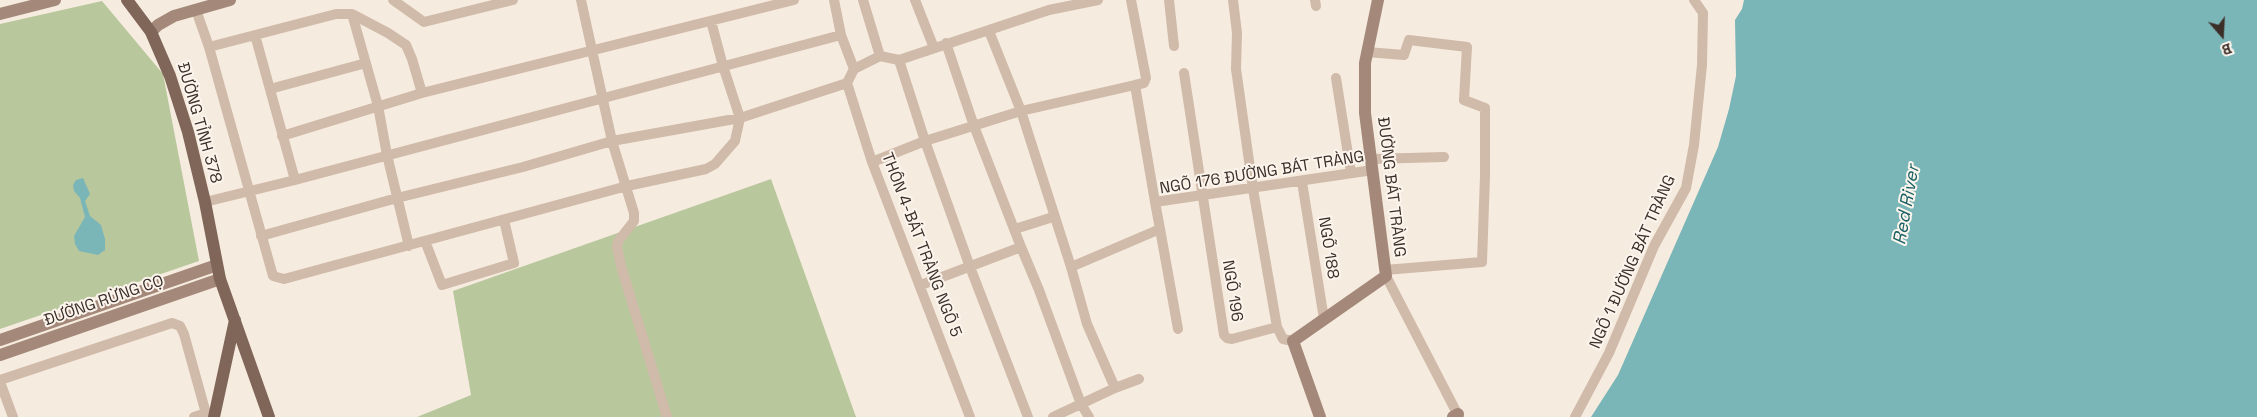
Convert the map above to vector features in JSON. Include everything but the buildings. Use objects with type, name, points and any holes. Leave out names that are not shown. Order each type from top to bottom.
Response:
[{"type":"main road","name":"ĐƯỜNG TỈNH 378","points":[[127,0],[150,32],[170,76],[188,132],[205,202],[220,280],[269,417]]},
{"type":"main road","points":[[209,416],[235,320]]},
{"type":"street","points":[[0,14],[55,0]]},
{"type":"street","points":[[150,32],[164,21],[230,0]]},
{"type":"street","points":[[393,0],[424,22],[513,0]]},
{"type":"street","points":[[582,0],[612,141],[634,213],[634,221],[618,240],[618,254],[667,417]]},
{"type":"street","points":[[282,136],[422,93],[794,0]]},
{"type":"street","points":[[834,0],[841,35],[854,69]]},
{"type":"street","points":[[863,0],[880,56]]},
{"type":"street","points":[[915,0],[934,48]]},
{"type":"street","points":[[261,236],[397,198],[523,167],[612,141],[740,118],[847,83],[854,69],[880,56],[900,60],[1049,10],[1098,0]]},
{"type":"street","points":[[872,162],[925,141],[1021,112],[1144,83],[1146,78],[1131,0]]},
{"type":"street","points":[[1169,0],[1174,46]]},
{"type":"street","points":[[1233,0],[1237,33],[1236,69],[1253,188],[1277,327],[1283,339],[1293,341],[1320,417]]},
{"type":"street","name":"ĐƯỜNG BÁT TRÀNG","points":[[1293,341],[1385,273],[1365,113],[1365,63],[1378,0]]},
{"type":"street","name":"NGÕ 1 ĐƯỜNG BÁT TRÀNG","points":[[1575,417],[1609,353],[1654,246],[1686,188],[1696,126],[1704,13],[1694,0]]},
{"type":"street","points":[[196,10],[209,48],[273,276],[284,279],[627,186],[706,169],[715,164],[735,140],[740,118],[722,66],[711,21]]},
{"type":"street","points":[[209,48],[336,14],[352,14],[388,32],[406,45],[422,93]]},
{"type":"street","points":[[352,14],[378,106],[387,155],[409,246]]},
{"type":"street","points":[[989,31],[1021,112],[1053,217],[1071,267],[1087,324],[1115,388]]},
{"type":"street","points":[[255,35],[294,180]]},
{"type":"street","points":[[205,202],[249,192],[841,35]]},
{"type":"street","points":[[1367,52],[1404,55],[1409,40],[1467,47],[1464,100],[1485,108],[1482,262],[1385,273],[1457,416]]},
{"type":"street","points":[[946,43],[974,126],[1039,290],[1081,404],[1089,417]]},
{"type":"street","points":[[900,60],[925,141],[970,266],[1028,417]]},
{"type":"street","points":[[270,89],[366,63]]},
{"type":"street","points":[[1184,73],[1202,196]]},
{"type":"street","points":[[1336,78],[1351,173]]},
{"type":"street","name":"THÔN 4-BÁT TRÀNG NGÕ 5","points":[[847,83],[872,162],[970,417]]},
{"type":"street","points":[[1135,85],[1156,202]]},
{"type":"street","name":"NGÕ 176 ĐƯỜNG BÁT TRÀNG","points":[[1178,330],[1156,202],[1302,182],[1351,173],[1372,164],[1444,157]]},
{"type":"street","name":"NGÕ 188","points":[[1302,182],[1324,319]]},
{"type":"street","name":"NGÕ 196","points":[[1202,196],[1224,335],[1232,339],[1277,327]]},
{"type":"street","points":[[1015,229],[1053,217]]},
{"type":"street","points":[[425,241],[442,285],[514,263],[504,220]]},
{"type":"street","points":[[1071,267],[1160,229]]},
{"type":"street","points":[[921,286],[1021,247]]},
{"type":"street","name":"ĐƯỜNG RỪNG CỌ","points":[[0,340],[217,265]]},
{"type":"street","name":"ĐƯỜNG RỪNG CỌ","points":[[0,355],[220,280]]},
{"type":"street","points":[[13,417],[0,381],[172,323],[180,326],[184,334],[209,416],[194,417]]},
{"type":"street","points":[[1053,417],[1139,379]]},
{"type":"green space","points":[[102,1],[163,74],[199,261],[0,329],[0,24]]},
{"type":"green space","points":[[771,179],[856,417],[417,417],[471,395],[453,291]]},
{"type":"water","name":"Red River","points":[[1744,0],[2257,0],[2257,417],[1591,417],[1618,375],[1718,147],[1736,76],[1735,20],[1742,9]]},
{"type":"water","points":[[83,178],[90,194],[85,201],[90,216],[101,225],[105,239],[105,250],[98,255],[79,251],[75,244],[74,236],[85,217],[80,198],[74,191],[73,185],[76,180]]}]
